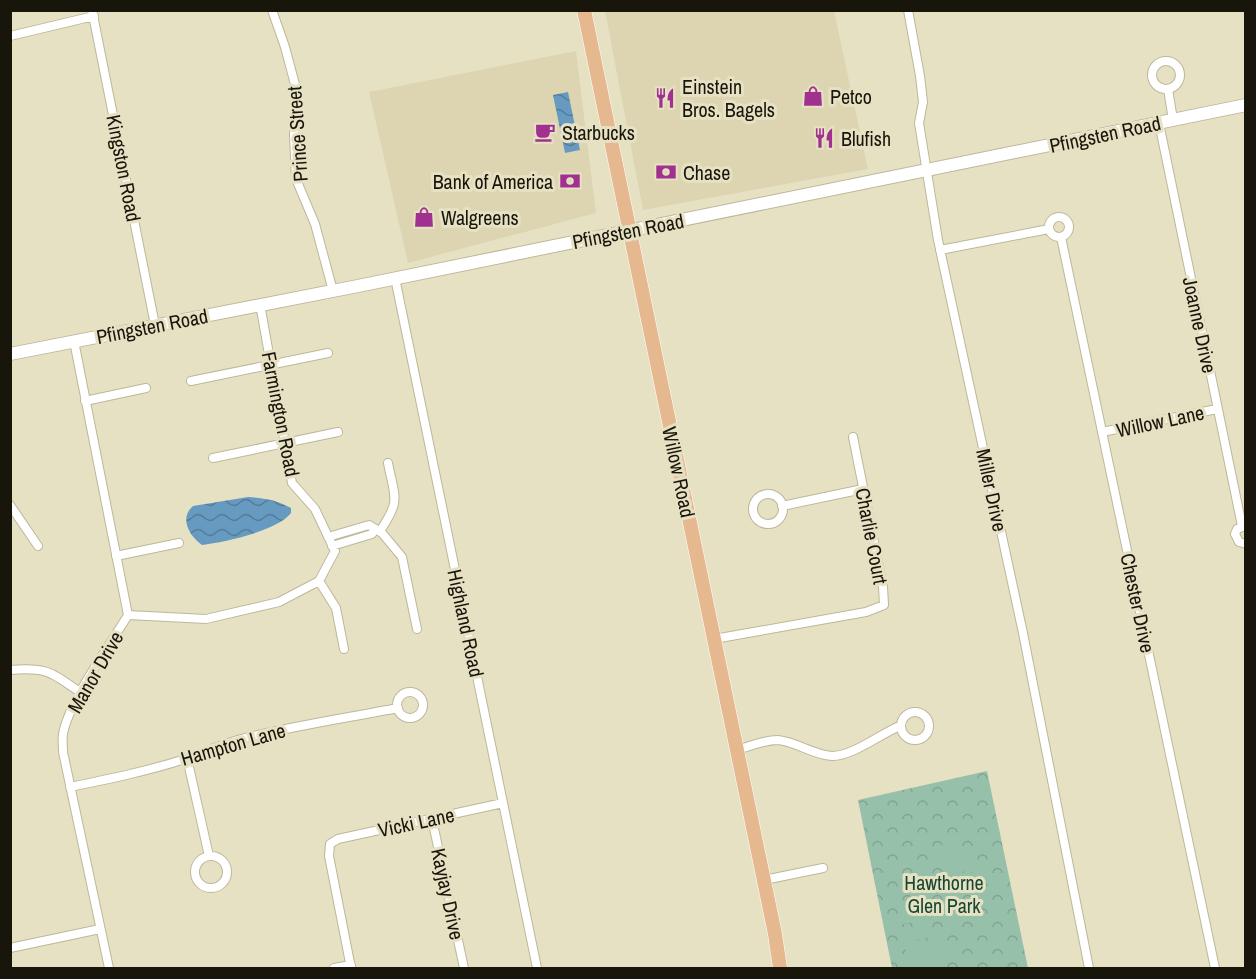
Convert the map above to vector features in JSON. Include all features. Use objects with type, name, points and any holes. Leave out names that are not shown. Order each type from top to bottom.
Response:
[{"type":"main road","name":"Willow Road","points":[[584,10],[764,880],[780,969]]},
{"type":"main road","name":"Pfingsten Road","points":[[10,354],[333,291],[1245,105]]},
{"type":"main road","name":"Willow Road","points":[[775,934],[786,969]]},
{"type":"street","name":"Prince Street","points":[[272,10],[297,92],[294,135],[296,179],[315,224],[333,291]]},
{"type":"street","name":"Miller Drive","points":[[908,10],[923,102],[919,123],[940,250],[1023,633],[1089,969]]},
{"type":"street","points":[[10,36],[93,14]]},
{"type":"street","name":"Kingston Road","points":[[93,14],[155,325]]},
{"type":"street","points":[[1168,89],[1173,120]]},
{"type":"street","name":"Joanne Drive","points":[[1159,123],[1217,409],[1244,526],[1236,532],[1236,537],[1239,542],[1245,544]]},
{"type":"street","points":[[1054,219],[1065,220],[1068,225],[1068,231],[1061,237],[1054,236],[1049,229],[1054,219]]},
{"type":"street","points":[[940,250],[1049,229]]},
{"type":"street","name":"Chester Drive","points":[[1061,237],[1213,968]]},
{"type":"street","name":"Highland Road","points":[[395,278],[537,969]]},
{"type":"street","name":"Farmington Road","points":[[260,304],[292,483],[315,509],[332,546]]},
{"type":"street","name":"Manor Drive","points":[[74,341],[128,615],[81,693],[63,734],[63,752],[109,969]]},
{"type":"street","points":[[191,381],[328,353]]},
{"type":"street","points":[[85,401],[146,388]]},
{"type":"street","name":"Willow Lane","points":[[1102,432],[1217,409]]},
{"type":"street","points":[[213,458],[338,432]]},
{"type":"street","name":"Charlie Court","points":[[714,639],[866,612],[884,605],[884,587],[853,437]]},
{"type":"street","points":[[128,615],[206,619],[279,602],[319,581],[334,551],[332,546],[372,534],[392,514],[396,503],[388,463]]},
{"type":"street","points":[[782,506],[863,489]]},
{"type":"street","points":[[10,505],[38,546]]},
{"type":"street","points":[[328,537],[369,525],[377,530],[402,557],[417,628]]},
{"type":"street","points":[[116,556],[179,543]]},
{"type":"street","points":[[319,581],[336,608],[344,649]]},
{"type":"street","points":[[10,670],[33,668],[50,672],[81,693]]},
{"type":"street","name":"Hampton Lane","points":[[70,787],[115,778],[187,758],[213,747],[242,739],[293,727],[398,708]]},
{"type":"street","points":[[737,750],[767,741],[779,740],[825,755],[844,754],[900,726]]},
{"type":"street","points":[[187,758],[208,856]]},
{"type":"street","name":"Vicki Lane","points":[[351,967],[329,856],[330,844],[338,839],[503,804]]},
{"type":"street","name":"Kayjay Drive","points":[[432,819],[464,969]]},
{"type":"street","points":[[764,880],[823,868]]},
{"type":"street","points":[[10,948],[100,929]]},
{"type":"street","points":[[334,969],[351,967]]},
{"type":"shaded area","points":[[605,11],[834,11],[868,169],[643,210]]},
{"type":"shaded area","points":[[576,51],[596,213],[408,263],[369,92]]},
{"type":"green space","name":"Hawthorne Glen Park","points":[[987,771],[1028,968],[892,968],[858,800]]},
{"type":"green space","points":[[955,840],[961,845],[965,856],[974,861],[975,869],[972,872],[946,867],[937,859],[941,846]]},
{"type":"green space","points":[[928,906],[930,919],[903,924],[900,911]]},
{"type":"green space","points":[[931,923],[934,936],[906,942],[904,929]]},
{"type":"green space","points":[[943,939],[948,963],[924,968],[910,968],[905,947]]},
{"type":"water","points":[[568,92],[580,150],[565,153],[553,95]]},
{"type":"water","points":[[248,497],[281,503],[291,508],[291,513],[274,525],[237,538],[202,545],[193,537],[186,521],[193,506]]},
{"type":"place","name":"Petco","points":[[813,96]]},
{"type":"place","name":"Einstein Bros. Bagels","points":[[665,98]]},
{"type":"place","name":"Starbucks","points":[[545,132]]},
{"type":"place","name":"Blufish","points":[[824,138]]},
{"type":"place","name":"Chase","points":[[666,172]]},
{"type":"place","name":"Bank of America","points":[[570,181]]},
{"type":"place","name":"Walgreens","points":[[424,217]]}]
